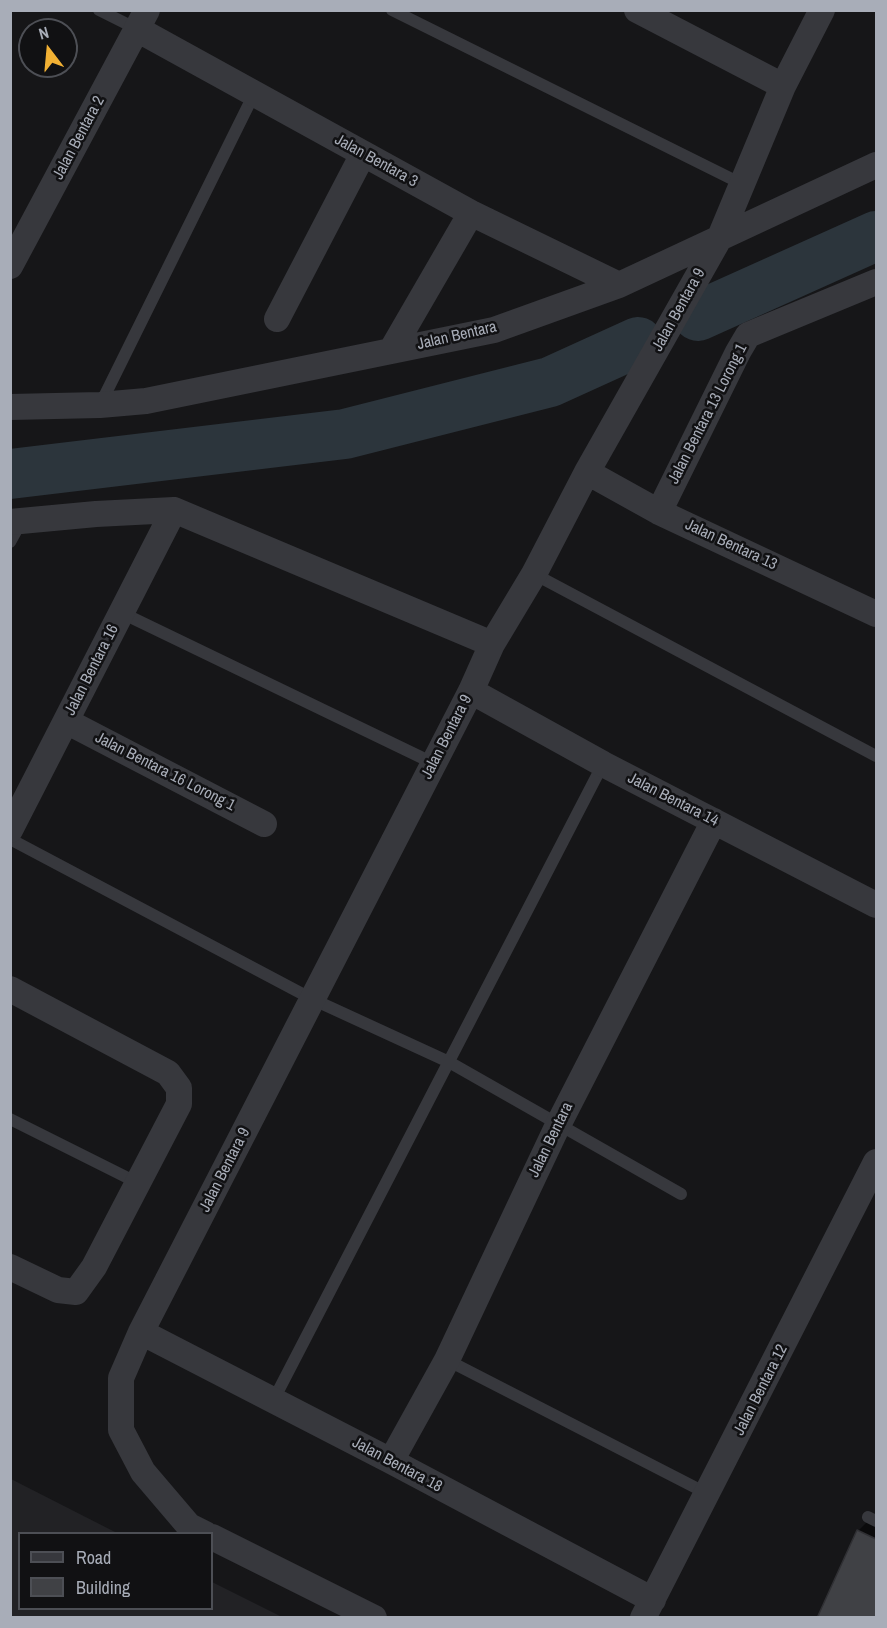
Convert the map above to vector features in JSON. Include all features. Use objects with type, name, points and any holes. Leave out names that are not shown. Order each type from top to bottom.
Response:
[{"type":"street","points":[[637,10],[783,86]]},
{"type":"street","name":"Jalan Bentara 9","points":[[203,1532],[189,1526],[143,1472],[121,1430],[121,1378],[141,1332],[471,691],[492,645],[534,574],[587,472],[720,237],[783,86],[822,10]]},
{"type":"street","name":"Jalan Bentara 3","points":[[142,20],[254,94],[471,213],[619,285]]},
{"type":"street","name":"Jalan Bentara 2","points":[[10,266],[142,20]]},
{"type":"street","points":[[277,319],[363,154]]},
{"type":"street","name":"Jalan Bentara","points":[[10,407],[100,405],[146,400],[494,330],[619,285],[876,165]]},
{"type":"street","points":[[392,351],[471,213]]},
{"type":"street","name":"Jalan Bentara 13 Lorong 1","points":[[659,512],[748,334],[876,282]]},
{"type":"street","name":"Jalan Bentara 13","points":[[587,472],[659,512],[875,609]]},
{"type":"street","points":[[14,529],[96,514],[174,510],[492,645]]},
{"type":"street","name":"Jalan Bentara 16","points":[[10,830],[174,510]]},
{"type":"street","name":"Jalan Bentara 14","points":[[471,691],[603,764],[876,905]]},
{"type":"street","name":"Jalan Bentara 16 Lorong 1","points":[[66,721],[264,824]]},
{"type":"street","name":"Jalan Bentara","points":[[391,1461],[447,1360],[558,1125],[714,820]]},
{"type":"street","points":[[10,989],[168,1073],[179,1088],[179,1104],[94,1267],[76,1292],[58,1290],[10,1267]]},
{"type":"street","name":"Jalan Bentara 12","points":[[648,1608],[876,1162]]},
{"type":"street","name":"Jalan Bentara 18","points":[[141,1332],[391,1461],[648,1608]]},
{"type":"street","points":[[213,1537],[374,1617]]},
{"type":"lane","points":[[99,10],[142,20]]},
{"type":"lane","points":[[392,10],[742,184]]},
{"type":"lane","points":[[100,405],[254,94]]},
{"type":"lane","points":[[534,574],[876,756]]},
{"type":"lane","points":[[122,613],[433,763]]},
{"type":"lane","points":[[273,1401],[603,764]]},
{"type":"lane","points":[[10,839],[312,999],[449,1062],[681,1194]]},
{"type":"lane","points":[[10,1119],[138,1183]]},
{"type":"lane","points":[[447,1360],[708,1494]]},
{"type":"shaded area","points":[[11,1479],[115,1532],[18,1532],[18,1610],[213,1610],[213,1582],[282,1617],[11,1617]]},
{"type":"building","points":[[857,1530],[876,1539],[876,1618],[817,1618]]},
{"type":"waterway","points":[[698,316],[876,236]]},
{"type":"waterway","points":[[10,474],[345,434],[550,382],[638,342]]}]
